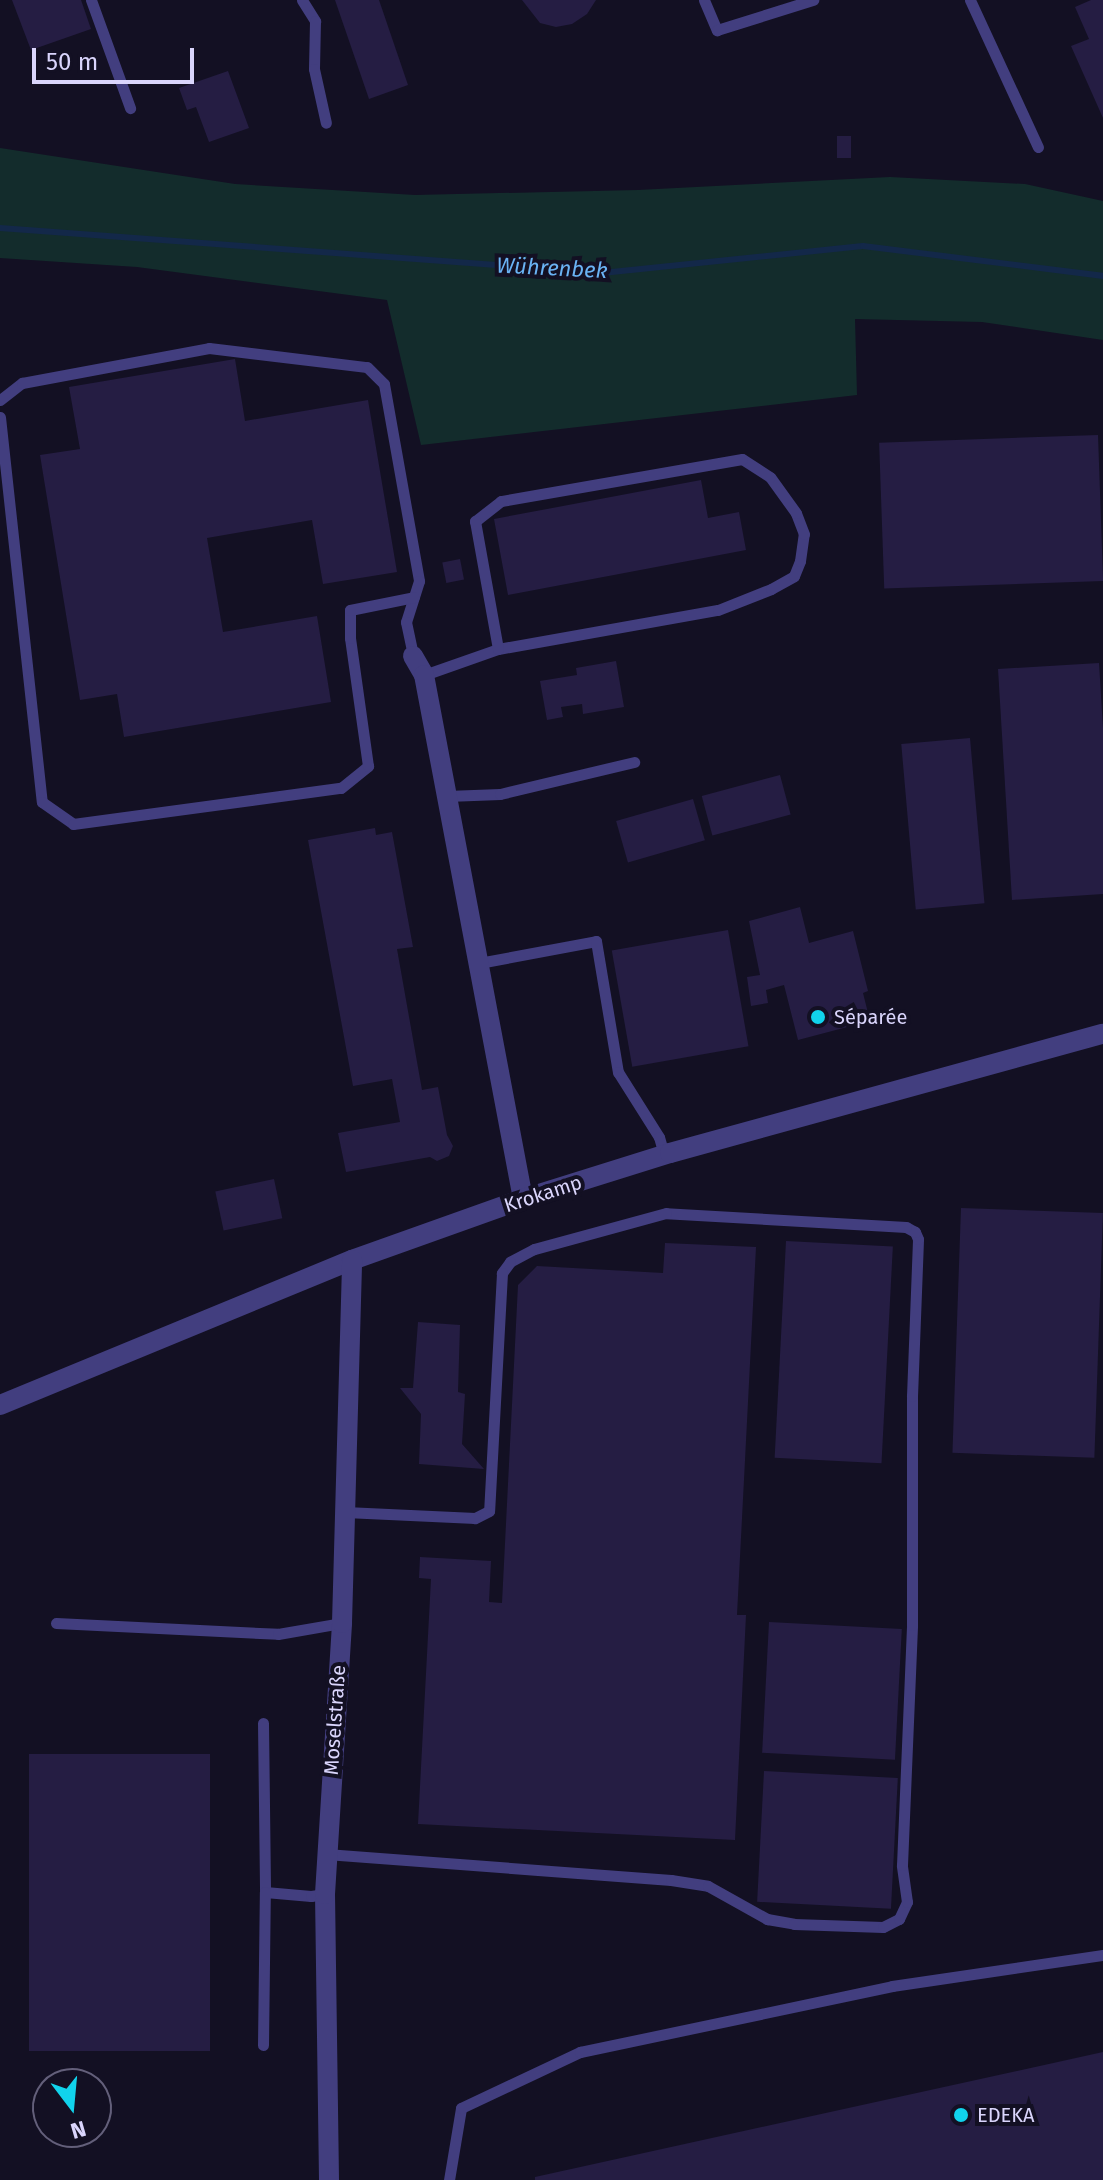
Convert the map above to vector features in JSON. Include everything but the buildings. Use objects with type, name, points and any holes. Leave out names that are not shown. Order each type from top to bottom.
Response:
[{"type":"street","points":[[413,656],[424,675],[523,1199]]},
{"type":"street","name":"Krokamp","points":[[0,1405],[352,1260],[523,1199],[664,1155],[1103,1034]]},
{"type":"street","name":"Moselstraße","points":[[329,2180],[326,1854],[342,1623],[352,1260]]},
{"type":"lane","points":[[91,0],[130,108]]},
{"type":"lane","points":[[302,0],[315,21],[314,69],[326,123]]},
{"type":"lane","points":[[704,0],[717,30],[813,0]]},
{"type":"lane","points":[[970,0],[1038,147]]},
{"type":"lane","points":[[0,400],[22,383],[209,348],[367,367],[384,384],[419,581],[406,622],[413,656]]},
{"type":"lane","points":[[0,417],[42,802],[73,824],[341,788],[368,766],[350,638],[350,610],[414,597]]},
{"type":"lane","points":[[424,675],[498,649],[718,610],[771,589],[794,576],[800,561],[804,534],[796,513],[770,477],[742,459],[501,501],[475,521],[498,649]]},
{"type":"lane","points":[[447,796],[500,794],[634,762]]},
{"type":"lane","points":[[479,963],[596,941],[618,1072],[659,1137],[664,1155]]},
{"type":"lane","points":[[326,1854],[690,1882],[708,1886],[767,1919],[794,1924],[883,1927],[899,1919],[907,1902],[902,1865],[912,1625],[911,1454],[918,1239],[915,1232],[906,1227],[666,1213],[534,1249],[510,1262],[502,1273],[489,1511],[475,1518],[345,1512]]},
{"type":"lane","points":[[56,1623],[278,1634],[342,1623]]},
{"type":"lane","points":[[263,1723],[263,2045]]},
{"type":"lane","points":[[265,1892],[311,1896],[325,1894]]},
{"type":"lane","points":[[449,2180],[461,2108],[580,2052],[892,1986],[1103,1955]]},
{"type":"green space","points":[[0,148],[235,184],[415,195],[638,190],[890,177],[1025,184],[1103,201],[1103,340],[982,322],[855,319],[857,395],[421,445],[387,300],[137,267],[0,258]]},
{"type":"waterway","name":"Wührenbek","points":[[0,228],[602,273],[863,246],[1103,276]]},
{"type":"place","name":"Séparée","points":[[818,1017]]},
{"type":"place","name":"EDEKA","points":[[961,2115]]}]
